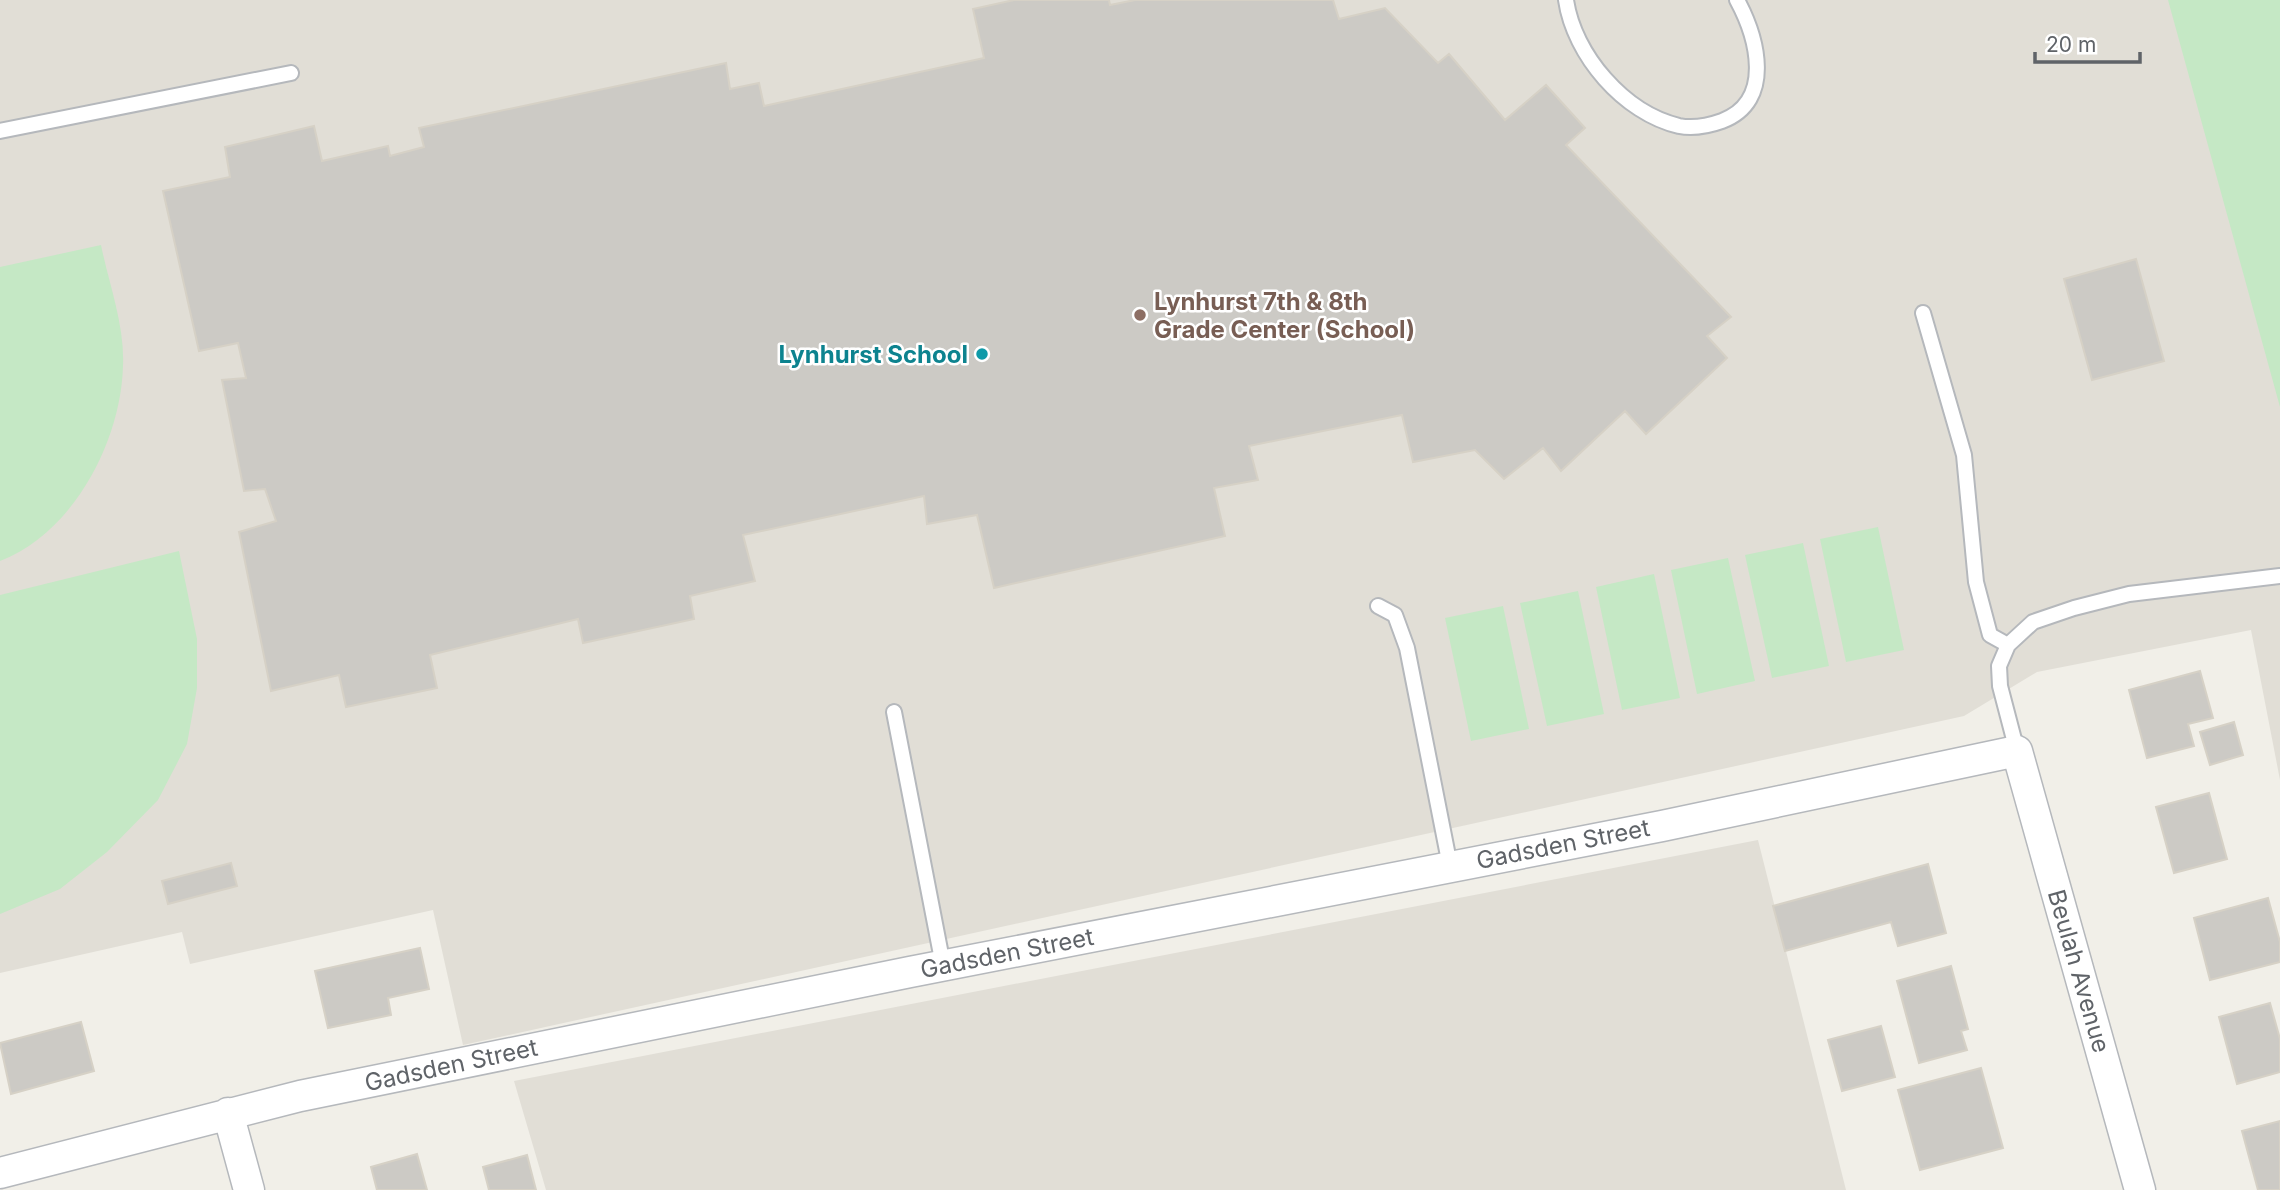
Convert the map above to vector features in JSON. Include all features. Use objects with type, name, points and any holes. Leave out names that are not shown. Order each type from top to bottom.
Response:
[{"type":"street","name":"Gadsden Street","points":[[0,1173],[228,1113],[943,965],[1662,826],[2017,751]]},
{"type":"street","name":"Beulah Avenue","points":[[2017,751],[2140,1190]]},
{"type":"street","points":[[228,1113],[248,1190]]},
{"type":"lane","points":[[1566,0],[1577,40],[1602,75],[1627,99],[1653,114],[1680,126],[1696,127],[1729,118],[1744,106],[1754,90],[1757,73],[1754,37],[1737,0]]},
{"type":"lane","points":[[0,131],[291,73]]},
{"type":"lane","points":[[1923,313],[1964,455],[1976,582],[1990,635],[2008,645]]},
{"type":"lane","points":[[2017,751],[2000,686],[1999,666],[2008,645],[2033,622],[2074,608],[2179,586],[2280,576]]},
{"type":"lane","points":[[1378,606],[1395,615],[1407,649],[1450,866]]},
{"type":"lane","points":[[894,712],[943,965]]},
{"type":"shaded area","name":"Lynhurst 7th & 8th Grade Center (School)","points":[[0,0],[2280,0],[2280,780],[2251,630],[2037,672],[1964,716],[463,1045],[433,910],[190,964],[182,932],[0,973]]},
{"type":"shaded area","points":[[1758,840],[1846,1190],[546,1190],[514,1081]]},
{"type":"green space","points":[[2168,0],[2280,0],[2280,407]]},
{"type":"green space","points":[[101,245],[119,320],[123,351],[120,395],[113,425],[88,481],[70,507],[50,529],[26,548],[0,561],[0,267]]},
{"type":"green space","points":[[1878,527],[1904,650],[1846,662],[1820,539]]},
{"type":"green space","points":[[1803,543],[1829,666],[1772,678],[1745,555]]},
{"type":"green space","points":[[179,551],[197,639],[197,688],[187,744],[158,800],[107,852],[60,889],[0,914],[0,595]]},
{"type":"green space","points":[[1728,558],[1755,681],[1697,694],[1671,570]]},
{"type":"green space","points":[[1654,574],[1680,698],[1622,710],[1596,587]]},
{"type":"green space","points":[[1578,591],[1604,714],[1547,726],[1520,603]]},
{"type":"green space","points":[[1503,606],[1529,729],[1471,741],[1445,618]]},
{"type":"building","name":"Lynhurst School","points":[[1014,0],[1109,0],[1110,5],[1135,0],[1333,0],[1339,19],[1385,8],[1438,63],[1449,54],[1505,120],[1546,85],[1585,128],[1566,145],[1731,317],[1707,336],[1727,358],[1646,434],[1625,411],[1561,471],[1543,448],[1504,479],[1475,450],[1413,462],[1402,415],[1249,446],[1258,480],[1214,488],[1225,536],[994,588],[977,515],[927,524],[924,496],[743,535],[755,581],[690,596],[694,619],[583,643],[578,619],[430,655],[437,688],[346,707],[339,675],[271,691],[239,532],[276,521],[265,489],[244,491],[222,380],[246,378],[238,343],[199,351],[163,191],[230,177],[225,147],[314,126],[322,161],[388,146],[390,156],[424,147],[419,128],[726,63],[730,89],[759,83],[764,106],[984,58],[973,9]]},
{"type":"building","points":[[2136,259],[2164,361],[2092,380],[2064,279]]},
{"type":"building","points":[[2200,671],[2213,718],[2188,724],[2194,746],[2147,758],[2129,690]]},
{"type":"building","points":[[2234,722],[2243,755],[2210,765],[2200,732]]},
{"type":"building","points":[[2209,793],[2227,859],[2174,873],[2156,807]]},
{"type":"building","points":[[231,863],[237,886],[168,904],[162,881]]},
{"type":"building","points":[[1928,864],[1946,933],[1898,946],[1891,922],[1785,951],[1773,906]]},
{"type":"building","points":[[2268,898],[2280,942],[2280,962],[2210,980],[2194,918]]},
{"type":"building","points":[[420,948],[429,989],[388,998],[391,1015],[328,1028],[315,971]]},
{"type":"building","points":[[1951,966],[1968,1029],[1961,1031],[1967,1050],[1919,1063],[1897,981]]},
{"type":"building","points":[[2270,1003],[2280,1039],[2280,1072],[2237,1084],[2219,1017]]},
{"type":"building","points":[[81,1022],[94,1071],[11,1094],[0,1043]]},
{"type":"building","points":[[1881,1026],[1895,1077],[1842,1091],[1828,1040]]},
{"type":"building","points":[[1981,1068],[2003,1148],[1920,1170],[1898,1090]]},
{"type":"building","points":[[2280,1121],[2280,1190],[2258,1190],[2242,1131]]},
{"type":"building","points":[[417,1154],[427,1190],[377,1190],[371,1167]]},
{"type":"building","points":[[527,1155],[536,1190],[489,1190],[483,1167]]},
{"type":"place","name":"Lynhurst 7th & 8th Grade Center (School)","points":[[1140,315]]},
{"type":"place","name":"Lynhurst School","points":[[982,354]]}]
